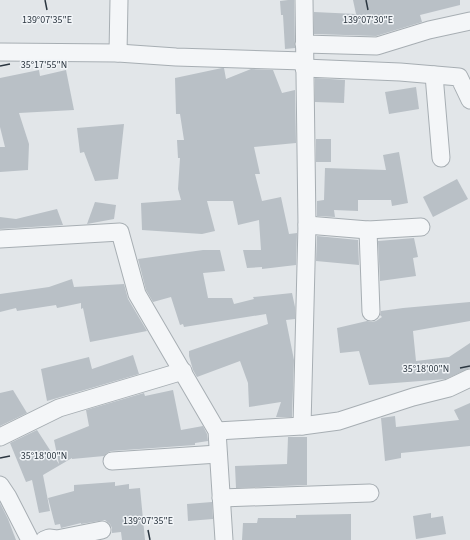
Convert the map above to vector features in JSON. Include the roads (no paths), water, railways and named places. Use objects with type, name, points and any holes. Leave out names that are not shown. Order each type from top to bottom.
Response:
[{"type":"street","points":[[118,53],[119,0]]},
{"type":"street","points":[[302,426],[307,225],[304,0]]},
{"type":"street","points":[[304,58],[377,46],[429,30],[470,21]]},
{"type":"street","points":[[0,52],[118,53],[176,57],[304,58],[400,72],[459,77],[470,100]]},
{"type":"street","points":[[434,75],[441,158]]},
{"type":"street","points":[[307,225],[368,230],[421,227]]},
{"type":"street","points":[[368,230],[371,312]]},
{"type":"street","points":[[0,239],[120,232],[137,294],[217,431],[224,540]]},
{"type":"street","points":[[0,437],[59,408],[183,371]]},
{"type":"street","points":[[217,431],[302,426],[339,422],[413,396],[448,388],[470,378]]},
{"type":"street","points":[[112,461],[218,454]]},
{"type":"street","points":[[221,498],[370,493]]},
{"type":"street","points":[[3,494],[30,540]]},
{"type":"street","points":[[44,540],[50,538],[57,539],[102,530]]}]
